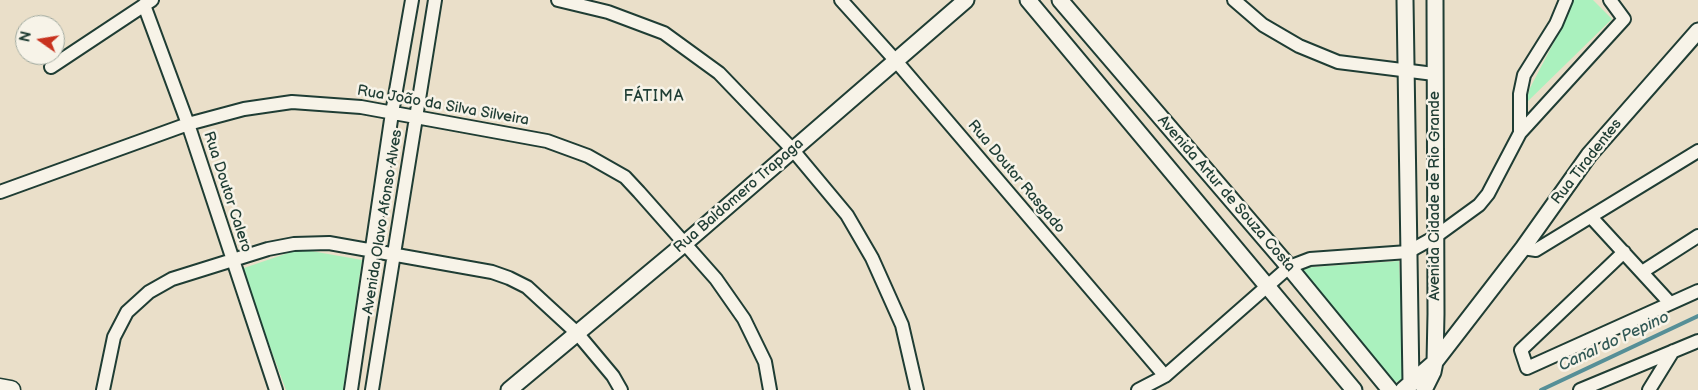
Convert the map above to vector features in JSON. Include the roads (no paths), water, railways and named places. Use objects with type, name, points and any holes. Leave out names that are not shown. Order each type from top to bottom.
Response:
[{"type":"main road","points":[[0,388],[11,390]]},
{"type":"street","name":"Avenida Olavo Afonso Alves","points":[[352,390],[392,113],[412,0]]},
{"type":"street","name":"Avenida Olavo Afonso Alves","points":[[372,390],[396,254],[435,0]]},
{"type":"street","points":[[558,0],[608,12],[664,33],[719,73],[792,149],[846,215],[872,258],[902,325],[917,390]]},
{"type":"street","name":"Rua Doutor Rasgado","points":[[840,0],[896,61],[1165,376]]},
{"type":"street","name":"Rua Baldomero Trapaga","points":[[509,390],[684,244],[966,0]]},
{"type":"street","name":"Avenida Artur de Souza Costa","points":[[1028,0],[1354,390]]},
{"type":"street","name":"Avenida Artur de Souza Costa","points":[[1060,0],[1288,267],[1390,390]]},
{"type":"street","points":[[1234,0],[1264,25],[1299,46],[1338,62],[1434,74]]},
{"type":"street","name":"Avenida Cidade de Rio Grande","points":[[1405,0],[1404,70],[1408,252],[1416,388]]},
{"type":"street","name":"Avenida Cidade de Rio Grande","points":[[1416,388],[1433,372],[1435,362],[1435,0]]},
{"type":"street","points":[[1520,132],[1520,94],[1524,75],[1556,24],[1566,0]]},
{"type":"street","points":[[1138,390],[1165,376],[1288,267],[1310,259],[1408,252],[1436,237],[1479,205],[1488,194],[1520,132],[1624,19],[1610,0]]},
{"type":"street","points":[[51,67],[148,3]]},
{"type":"street","name":"Rua Doutor Calero","points":[[148,3],[276,390]]},
{"type":"street","name":"Rua Tiradentes","points":[[1416,388],[1523,248],[1589,155],[1698,31]]},
{"type":"street","name":"Rua João da Silva Silveira","points":[[0,192],[188,124],[244,109],[292,102],[361,107],[547,141],[588,156],[624,177],[716,279],[744,319],[765,362],[770,390]]},
{"type":"street","points":[[1133,126],[1153,109]]},
{"type":"street","points":[[1523,248],[1536,250],[1698,151]]},
{"type":"street","points":[[1591,217],[1670,303]]},
{"type":"street","points":[[1642,272],[1698,236]]},
{"type":"street","points":[[103,390],[114,337],[127,312],[149,292],[172,279],[268,249],[294,244],[329,243],[492,272],[527,287],[577,333],[613,376],[621,390]]},
{"type":"street","points":[[1624,252],[1521,350],[1527,368],[1698,291]]},
{"type":"street","name":"Rua Tiradentes","points":[[1435,362],[1483,300]]},
{"type":"street","points":[[1436,314],[1443,326],[1450,330],[1462,327]]},
{"type":"street","points":[[1580,390],[1698,341]]},
{"type":"street","points":[[1648,390],[1673,351]]},
{"type":"waterway","name":"Canal do Pepino","points":[[1541,390],[1698,316]]},
{"type":"district","name":"FÁTIMA","points":[[654,97]]}]
